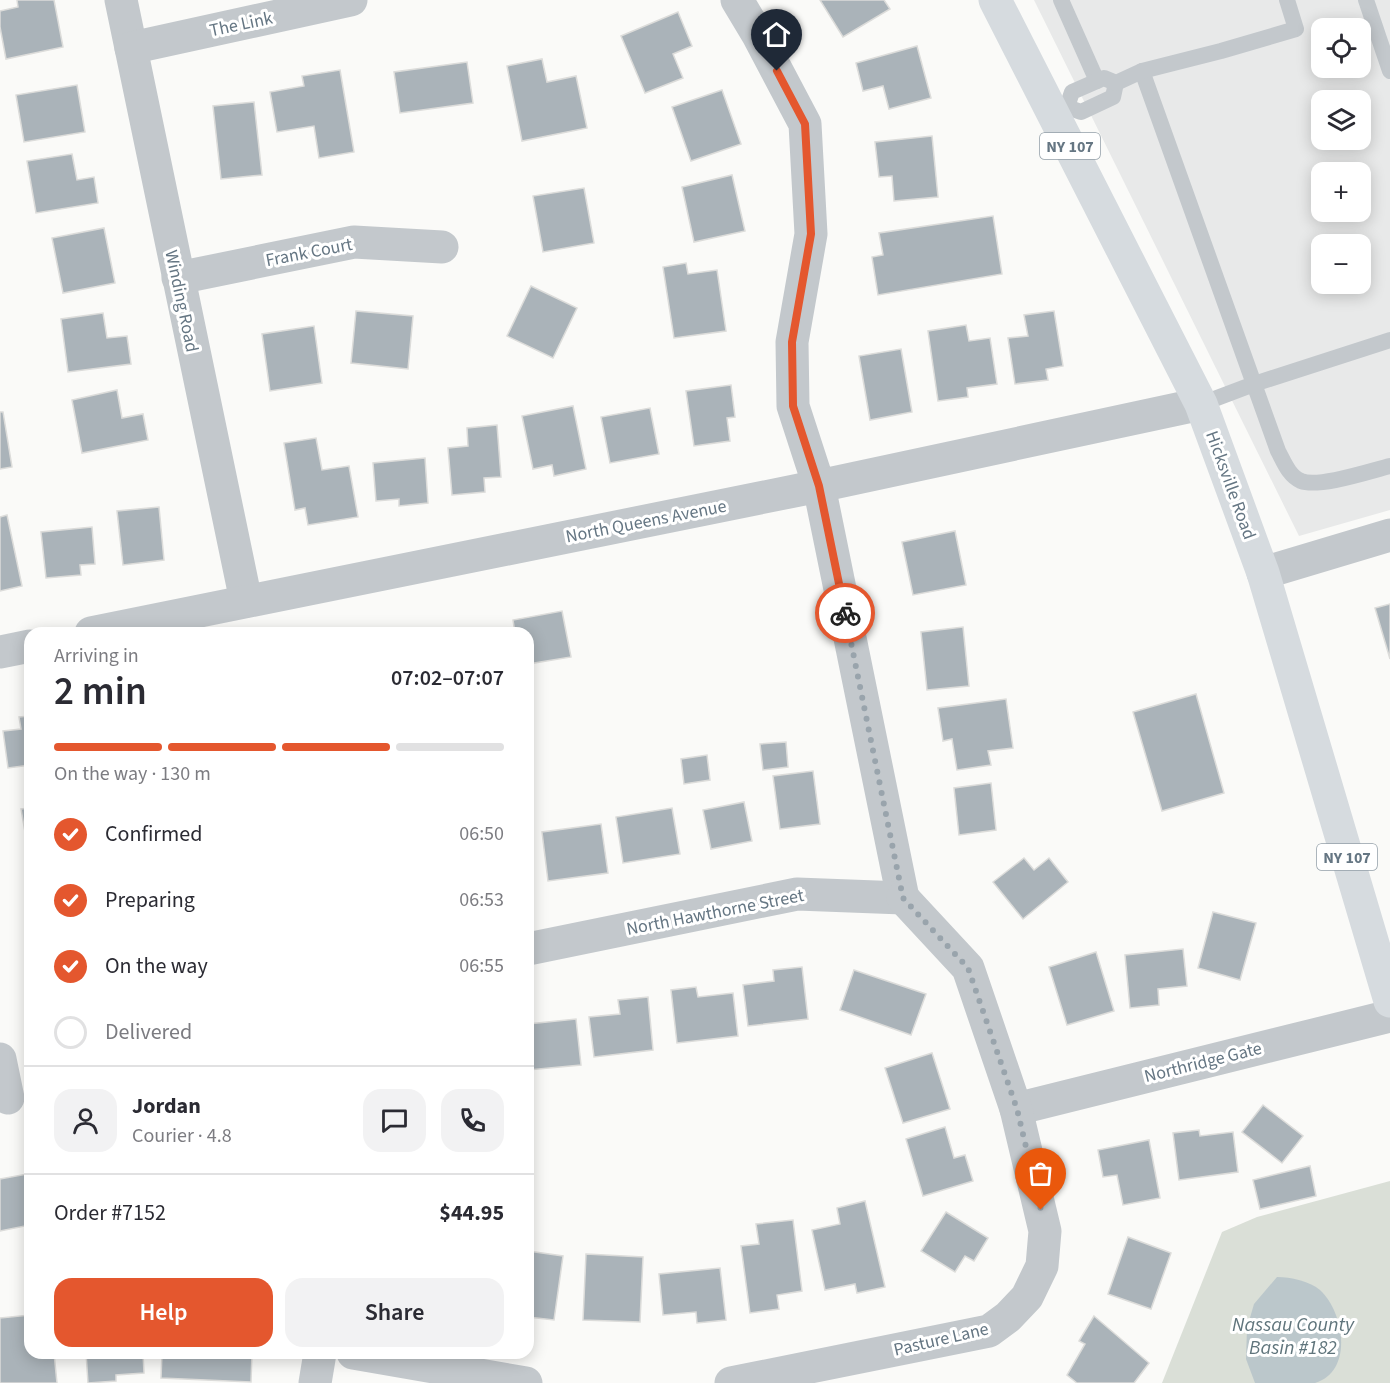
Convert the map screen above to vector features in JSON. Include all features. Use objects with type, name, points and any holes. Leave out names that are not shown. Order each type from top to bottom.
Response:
[{"type":"main road","name":"Hicksville Road","points":[[995,0],[1060,111],[1201,404],[1263,573],[1390,1001]]},
{"type":"street","name":"Winding Road","points":[[121,0],[246,601]]},
{"type":"street","name":"The Link","points":[[131,48],[351,0]]},
{"type":"street","points":[[737,0],[805,124],[811,234],[792,342],[793,406],[819,486],[903,898]]},
{"type":"street","name":"Frank Court","points":[[178,278],[354,242],[442,247]]},
{"type":"street","name":"North Queens Avenue","points":[[120,627],[819,486],[1201,404]]},
{"type":"street","points":[[1263,573],[1390,535]]},
{"type":"street","points":[[0,652],[24,647]]},
{"type":"street","name":"North Hawthorne Street","points":[[534,948],[797,894],[903,898]]},
{"type":"street","name":"Pasture Lane","points":[[731,1383],[989,1331],[1008,1317],[1028,1297],[1042,1266],[1046,1231],[1017,1109],[968,968],[903,898]]},
{"type":"street","name":"Northridge Gate","points":[[1017,1109],[1390,1016]]},
{"type":"street","points":[[0,1059],[13,1097]]},
{"type":"street","points":[[315,1383],[319,1359]]},
{"type":"street","points":[[388,1359],[526,1383]]},
{"type":"lane","points":[[1061,0],[1097,81]]},
{"type":"lane","points":[[1116,83],[1113,97],[1081,112],[1060,111],[1072,92],[1104,78],[1116,83],[1142,71],[1296,29],[1287,0]]},
{"type":"lane","points":[[1366,0],[1390,71]]},
{"type":"lane","points":[[1142,71],[1278,451],[1289,472],[1302,482],[1326,482],[1390,466]]},
{"type":"lane","points":[[1201,404],[1254,384],[1390,340]]},
{"type":"shaded area","points":[[1034,0],[1390,0],[1390,510],[1299,536]]},
{"type":"shaded area","points":[[1390,1181],[1390,1383],[1162,1383],[1222,1232],[1257,1217]]},
{"type":"water","name":"Nassau County Basin #182","points":[[1277,1277],[1300,1280],[1316,1287],[1335,1312],[1341,1340],[1340,1354],[1336,1366],[1327,1376],[1315,1383],[1255,1383],[1246,1359],[1247,1328],[1254,1304]]},
{"type":"building","points":[[17,0],[54,0],[63,47],[6,59],[0,27],[0,11],[18,7]]},
{"type":"building","points":[[820,0],[884,0],[890,9],[843,37]]},
{"type":"building","points":[[678,12],[692,46],[673,54],[683,78],[645,93],[621,36]]},
{"type":"building","points":[[917,46],[931,98],[889,109],[883,86],[863,91],[856,63]]},
{"type":"building","points":[[542,59],[547,82],[576,76],[587,128],[522,141],[507,66]]},
{"type":"building","points":[[467,62],[473,103],[400,113],[394,72]]},
{"type":"building","points":[[340,70],[354,152],[319,158],[314,126],[277,132],[270,92],[304,86],[302,76]]},
{"type":"building","points":[[77,85],[85,132],[24,142],[16,95]]},
{"type":"building","points":[[722,90],[741,144],[691,161],[672,107]]},
{"type":"building","points":[[254,102],[262,175],[221,179],[213,106]]},
{"type":"building","points":[[932,136],[938,197],[894,201],[892,176],[879,177],[875,142]]},
{"type":"building","points":[[72,154],[77,180],[94,177],[98,203],[36,213],[27,161]]},
{"type":"building","points":[[732,175],[745,231],[694,242],[682,187]]},
{"type":"building","points":[[584,188],[594,243],[543,252],[533,196]]},
{"type":"building","points":[[993,216],[1002,274],[878,295],[872,257],[883,255],[879,233]]},
{"type":"building","points":[[104,228],[115,283],[63,293],[52,238]]},
{"type":"building","points":[[686,263],[688,274],[717,270],[726,331],[674,338],[663,267]]},
{"type":"building","points":[[531,286],[577,308],[553,358],[507,336]]},
{"type":"building","points":[[356,311],[413,316],[408,369],[351,363]]},
{"type":"building","points":[[1054,311],[1063,366],[1046,369],[1048,380],[1015,384],[1008,338],[1028,336],[1024,315]]},
{"type":"building","points":[[103,313],[107,338],[127,336],[131,364],[68,372],[61,319]]},
{"type":"building","points":[[966,325],[969,341],[990,338],[997,384],[967,388],[968,397],[938,401],[928,331]]},
{"type":"building","points":[[314,326],[322,383],[270,391],[262,334]]},
{"type":"building","points":[[901,349],[912,412],[870,420],[859,356]]},
{"type":"building","points":[[731,385],[735,417],[727,418],[730,441],[694,446],[686,391]]},
{"type":"building","points":[[117,390],[122,418],[143,414],[148,440],[82,453],[72,400]]},
{"type":"building","points":[[573,406],[586,469],[554,476],[552,465],[533,469],[522,416]]},
{"type":"building","points":[[650,408],[659,454],[610,463],[601,417]]},
{"type":"building","points":[[0,412],[3,412],[12,467],[0,469]]},
{"type":"building","points":[[497,425],[501,477],[484,478],[485,492],[452,495],[448,448],[468,446],[467,428]]},
{"type":"building","points":[[316,438],[322,470],[349,466],[358,517],[308,525],[305,508],[295,510],[284,443]]},
{"type":"building","points":[[425,458],[428,503],[399,506],[399,499],[376,501],[373,463]]},
{"type":"building","points":[[159,507],[164,560],[123,565],[117,511]]},
{"type":"building","points":[[7,515],[22,586],[0,591],[0,517]]},
{"type":"building","points":[[92,527],[95,564],[80,565],[81,575],[46,578],[41,532]]},
{"type":"building","points":[[955,531],[966,585],[913,595],[902,542]]},
{"type":"building","points":[[1390,604],[1390,659],[1375,608]]},
{"type":"building","points":[[562,611],[571,657],[534,663],[534,627],[514,627],[513,620]]},
{"type":"building","points":[[963,627],[969,686],[927,690],[921,632]]},
{"type":"building","points":[[1196,694],[1224,793],[1162,811],[1133,712]]},
{"type":"building","points":[[1006,699],[1013,748],[988,751],[991,765],[957,770],[952,739],[943,741],[938,708]]},
{"type":"building","points":[[19,717],[24,717],[24,766],[8,768],[3,731],[21,729]]},
{"type":"building","points":[[786,742],[788,767],[763,770],[760,744]]},
{"type":"building","points":[[707,755],[710,780],[684,784],[681,759]]},
{"type":"building","points":[[813,771],[820,824],[780,829],[773,776]]},
{"type":"building","points":[[991,783],[996,830],[959,835],[954,788]]},
{"type":"building","points":[[744,802],[752,841],[711,849],[703,810]]},
{"type":"building","points":[[672,808],[680,854],[623,863],[616,817]]},
{"type":"building","points":[[21,809],[24,809],[24,826]]},
{"type":"building","points":[[601,824],[608,873],[548,881],[542,832]]},
{"type":"building","points":[[1024,858],[1034,870],[1049,858],[1068,882],[1023,919],[993,882]]},
{"type":"building","points":[[1213,912],[1256,923],[1240,980],[1198,968]]},
{"type":"building","points":[[1183,949],[1187,986],[1158,989],[1159,1005],[1130,1008],[1125,955]]},
{"type":"building","points":[[1096,952],[1114,1011],[1067,1025],[1049,967]]},
{"type":"building","points":[[802,967],[808,1019],[748,1026],[743,985],[774,981],[773,970]]},
{"type":"building","points":[[854,970],[926,994],[911,1035],[840,1010]]},
{"type":"building","points":[[696,987],[698,997],[733,993],[738,1036],[677,1043],[671,990]]},
{"type":"building","points":[[648,997],[653,1050],[594,1057],[589,1017],[620,1014],[618,1000]]},
{"type":"building","points":[[576,1019],[581,1065],[534,1069],[534,1023]]},
{"type":"building","points":[[932,1053],[950,1109],[903,1123],[885,1068]]},
{"type":"building","points":[[1263,1105],[1303,1136],[1282,1163],[1242,1132]]},
{"type":"building","points":[[945,1127],[954,1158],[965,1155],[973,1181],[923,1196],[906,1139]]},
{"type":"building","points":[[1199,1130],[1200,1136],[1233,1132],[1238,1172],[1179,1180],[1173,1133]]},
{"type":"building","points":[[1149,1140],[1160,1198],[1123,1205],[1117,1175],[1103,1177],[1098,1150]]},
{"type":"building","points":[[1310,1166],[1316,1196],[1260,1209],[1253,1180]]},
{"type":"building","points":[[24,1175],[24,1226],[0,1231],[0,1179]]},
{"type":"building","points":[[865,1201],[885,1287],[857,1293],[855,1284],[825,1290],[812,1230],[840,1224],[837,1208]]},
{"type":"building","points":[[946,1212],[988,1238],[974,1261],[965,1256],[955,1272],[921,1251]]},
{"type":"building","points":[[793,1220],[802,1291],[777,1295],[779,1309],[750,1313],[741,1246],[759,1244],[756,1224]]},
{"type":"building","points":[[1128,1237],[1171,1253],[1151,1309],[1108,1294]]},
{"type":"building","points":[[534,1252],[563,1256],[554,1320],[534,1318]]},
{"type":"building","points":[[586,1254],[643,1257],[640,1322],[583,1320]]},
{"type":"building","points":[[720,1268],[726,1320],[697,1323],[696,1312],[663,1315],[659,1274]]},
{"type":"building","points":[[24,1316],[24,1359],[55,1359],[57,1383],[0,1383],[0,1318]]},
{"type":"building","points":[[1094,1316],[1149,1363],[1134,1383],[1077,1383],[1067,1375],[1085,1344],[1079,1341]]},
{"type":"building","points":[[86,1359],[143,1359],[144,1373],[116,1375],[116,1381],[88,1383]]},
{"type":"building","points":[[162,1359],[252,1359],[251,1382],[161,1378]]},
{"type":"way so far","points":[[845,613],[903,898],[968,968],[1017,1109],[1041,1210]]},
{"type":"route","points":[[777,71],[805,124],[811,234],[792,342],[793,406],[819,486],[845,613]]}]
